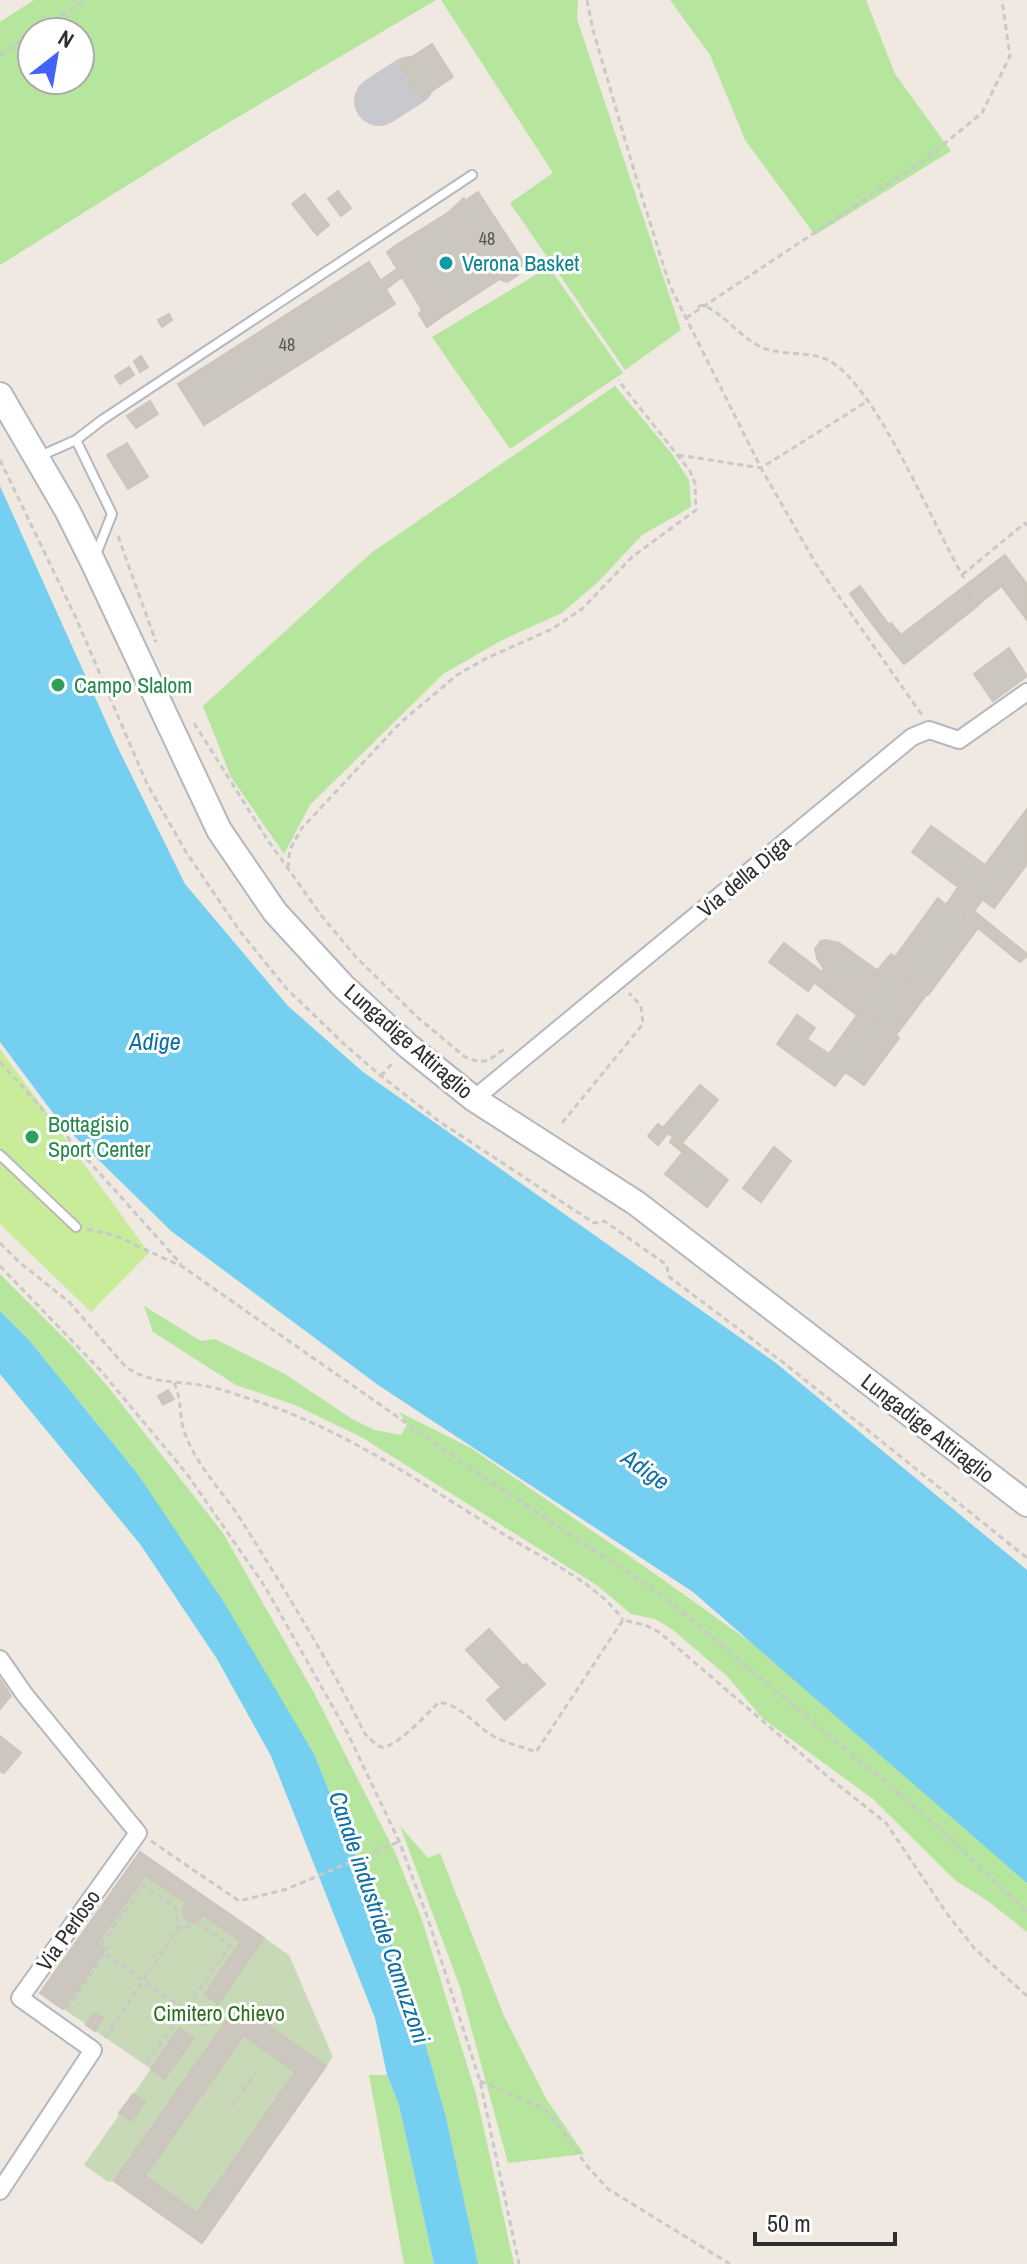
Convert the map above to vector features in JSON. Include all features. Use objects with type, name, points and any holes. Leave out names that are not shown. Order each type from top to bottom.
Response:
[{"type":"street","name":"Lungadige Attiraglio","points":[[0,395],[93,562],[219,830],[275,912],[343,986],[408,1046],[474,1099],[636,1203],[1027,1504]]},
{"type":"street","points":[[929,730],[959,740],[1027,692]]},
{"type":"street","name":"Via della Diga","points":[[474,1099],[912,737],[929,730]]},
{"type":"street","points":[[0,1659],[25,1695],[138,1833]]},
{"type":"street","name":"Via Perloso","points":[[0,2191],[93,2050],[20,1998],[138,1833]]},
{"type":"lane","points":[[37,457],[76,440],[472,175]]},
{"type":"lane","points":[[76,440],[112,514],[93,562]]},
{"type":"lane","points":[[0,1155],[76,1227]]},
{"type":"path","points":[[61,16],[86,0]]},
{"type":"path","points":[[587,0],[593,30],[670,286],[761,468],[816,564],[918,707],[929,730]]},
{"type":"path","points":[[686,318],[924,160],[982,113],[1010,56],[1002,0]]},
{"type":"path","points":[[686,318],[702,305],[714,309],[732,328],[763,348],[826,360],[848,374],[868,401],[963,577],[1025,523],[1027,526]]},
{"type":"path","points":[[288,868],[290,849],[302,828],[400,723],[457,675],[552,629],[582,609],[632,557],[696,510],[695,483],[678,455],[618,380]]},
{"type":"path","points":[[678,455],[761,468],[868,401]]},
{"type":"path","points":[[112,514],[160,654]]},
{"type":"path","points":[[189,719],[197,726],[288,868],[356,957],[416,1016],[465,1057],[479,1062],[489,1060],[511,1045],[522,1061]]},
{"type":"path","points":[[562,1123],[643,1024],[641,1006],[618,981]]},
{"type":"path","points":[[0,1062],[183,1267]]},
{"type":"path","points":[[76,1227],[114,1235],[183,1267],[485,1478],[660,1594],[936,1825],[1027,1912]]},
{"type":"path","points":[[0,1243],[69,1302],[134,1374],[153,1381],[208,1386],[312,1421],[369,1450],[577,1580],[612,1605],[623,1620],[659,1632],[886,1823],[948,1915],[975,1949],[1027,1996]]},
{"type":"path","points":[[0,1266],[101,1371],[187,1474],[264,1585],[347,1732],[399,1841],[427,1916],[480,2081],[519,2264]]},
{"type":"path","points":[[174,1383],[182,1405],[185,1435],[241,1519],[321,1650],[365,1734],[382,1747],[392,1745],[439,1702],[452,1704],[492,1735],[536,1752],[623,1620]]},
{"type":"path","points":[[138,1833],[239,1901],[287,1889],[399,1841]]},
{"type":"path","points":[[67,2009],[105,1954],[108,1948],[102,1944],[143,1885],[176,1908],[178,1928],[104,2039]]},
{"type":"path","points":[[145,2066],[230,1946],[200,1924],[178,1928]]},
{"type":"path","points":[[105,1954],[185,2010]]},
{"type":"path","points":[[231,2107],[257,2071]]},
{"type":"path","points":[[480,2081],[543,2108],[608,2189],[730,2264]]},
{"type":"green space","points":[[34,0],[436,0],[211,133],[0,265],[0,22]]},
{"type":"green space","points":[[441,0],[578,0],[577,19],[681,330],[625,370],[510,203],[553,173]]},
{"type":"green space","points":[[670,0],[866,0],[895,74],[951,151],[815,235],[745,140],[710,55]]},
{"type":"green space","points":[[549,267],[623,373],[510,449],[432,337]]},
{"type":"green space","points":[[615,386],[672,454],[689,480],[691,507],[642,535],[599,581],[562,613],[502,640],[443,674],[310,805],[284,854],[231,777],[203,706],[371,553]]},
{"type":"green space","name":"Bottagisio Sport Center","points":[[0,1049],[149,1253],[91,1312],[0,1224]]},
{"type":"green space","points":[[0,1274],[109,1388],[223,1533],[314,1693],[395,1852],[422,1920],[476,2094],[514,2264],[478,2264],[446,2117],[409,1986],[314,1754],[137,1473],[29,1340],[0,1311]]},
{"type":"green space","points":[[144,1306],[201,1341],[215,1339],[285,1374],[352,1419],[375,1430],[401,1435],[407,1424],[399,1412],[471,1448],[651,1571],[774,1659],[1027,1875],[1027,1932],[988,1901],[956,1881],[873,1799],[762,1718],[728,1677],[673,1630],[655,1619],[631,1614],[598,1586],[363,1438],[295,1405],[236,1385],[153,1332]]},
{"type":"green space","points":[[400,1826],[428,1858],[440,1853],[504,2016],[547,2100],[584,2154],[508,2163],[460,1987]]},
{"type":"green space","name":"Cimitero Chievo","points":[[140,1852],[289,1955],[333,2057],[202,2243],[114,2181],[108,2182],[84,2165],[151,2069],[40,1993]]},
{"type":"green space","points":[[369,2075],[387,2075],[399,2105],[434,2264],[404,2264]]},
{"type":"water","name":"Adige","points":[[0,486],[117,746],[185,884],[288,1006],[363,1072],[776,1363],[1027,1570],[1027,1883],[693,1592],[378,1385],[171,1231],[59,1121],[0,1042]]},
{"type":"water","name":"Canale industriale Camuzzoni","points":[[0,1311],[29,1340],[137,1473],[225,1604],[314,1754],[409,1986],[446,2117],[478,2264],[434,2264],[399,2105],[387,2075],[375,2018],[271,1756],[217,1659],[140,1544],[0,1374]]},
{"type":"building","points":[[432,44],[453,77],[421,98],[400,65]]},
{"type":"building","points":[[338,191],[351,208],[341,216],[328,199]]},
{"type":"building","points":[[478,192],[525,264],[518,268],[518,275],[507,282],[500,279],[495,282],[449,212],[464,198],[465,201]]},
{"type":"building","points":[[305,194],[329,225],[317,235],[292,204]]},
{"type":"building","name":"Verona Basket","points":[[449,212],[495,282],[444,315],[398,244]]},
{"type":"building","points":[[398,244],[444,315],[427,327],[419,314],[422,310],[387,252]]},
{"type":"building","points":[[369,262],[395,304],[204,425],[178,384]]},
{"type":"building","points":[[397,269],[402,277],[386,289],[380,281]]},
{"type":"building","points":[[169,314],[172,320],[162,327],[158,320]]},
{"type":"building","points":[[141,356],[148,367],[140,372],[134,361]]},
{"type":"building","points":[[129,367],[134,375],[120,384],[115,376]]},
{"type":"building","points":[[150,401],[158,414],[136,428],[127,416]]},
{"type":"building","points":[[127,443],[148,477],[128,489],[107,455]]},
{"type":"building","points":[[1005,555],[1026,583],[1009,596],[988,568]]},
{"type":"building","points":[[988,568],[1003,585],[986,598],[978,588],[968,596],[976,607],[904,664],[880,634],[891,623],[901,635]]},
{"type":"building","points":[[1027,584],[1027,620],[1009,596]]},
{"type":"building","points":[[860,586],[889,625],[880,634],[850,594]]},
{"type":"building","points":[[978,588],[986,598],[976,607],[968,596]]},
{"type":"building","points":[[1009,648],[1027,676],[993,701],[974,674]]},
{"type":"building","points":[[1027,809],[1027,864],[994,908],[961,883],[958,887],[912,852],[931,826],[985,865]]},
{"type":"building","points":[[961,883],[983,899],[974,911],[1027,954],[1020,962],[963,916],[968,908],[952,896]]},
{"type":"building","points":[[952,896],[968,908],[963,916],[978,928],[928,995],[884,962],[891,954],[895,957],[938,898],[946,905]]},
{"type":"building","points":[[825,940],[839,943],[878,971],[859,994],[824,969],[817,958],[815,949]]},
{"type":"building","points":[[784,943],[822,972],[808,991],[769,962]]},
{"type":"building","points":[[884,962],[922,990],[892,1031],[853,1003]]},
{"type":"building","points":[[824,969],[859,994],[853,1003],[861,1010],[857,1015],[815,983]]},
{"type":"building","points":[[922,990],[927,994],[864,1085],[857,1080]]},
{"type":"building","points":[[861,1010],[892,1031],[857,1080],[845,1072],[835,1086],[777,1044],[797,1015],[815,1028],[807,1039],[829,1054]]},
{"type":"building","points":[[700,1085],[718,1100],[682,1143],[687,1147],[682,1152],[670,1142],[673,1137],[668,1133],[658,1145],[648,1136],[658,1124],[663,1128]]},
{"type":"building","points":[[687,1147],[728,1180],[707,1207],[665,1174]]},
{"type":"building","points":[[774,1147],[791,1161],[761,1202],[743,1188]]},
{"type":"building","points":[[168,1390],[174,1399],[163,1405],[158,1396]]},
{"type":"building","points":[[489,1629],[523,1666],[501,1687],[466,1650]]},
{"type":"building","points":[[526,1664],[545,1684],[505,1720],[487,1700]]},
{"type":"building","points":[[0,1679],[11,1696],[0,1709]]},
{"type":"building","points":[[0,1736],[21,1753],[4,1773],[0,1771]]},
{"type":"building","points":[[140,1852],[264,1938],[218,2004],[205,1994],[241,1941],[203,1915],[191,1923],[184,1918],[182,1910],[186,1903],[145,1875],[97,1944],[105,1949],[63,2009],[40,1993]]},
{"type":"building","points":[[238,2004],[326,2066],[202,2243],[114,2181]],"holes":[[[244,2035],[295,2072],[197,2213],[145,2176]]]},
{"type":"building","points":[[198,2008],[210,2019],[206,2025],[191,2018]]},
{"type":"building","points":[[94,2013],[103,2018],[95,2031],[86,2025]]},
{"type":"building","points":[[180,2028],[194,2038],[164,2079],[151,2069]]},
{"type":"building","points":[[133,2094],[145,2102],[131,2121],[119,2113]]},
{"type":"taxiway","points":[[379,101],[410,81]]},
{"type":"place","name":"Verona Basket","points":[[446,263]]},
{"type":"place","name":"Campo Slalom","points":[[58,685]]},
{"type":"place","name":"Bottagisio Sport Center","points":[[32,1137]]}]
